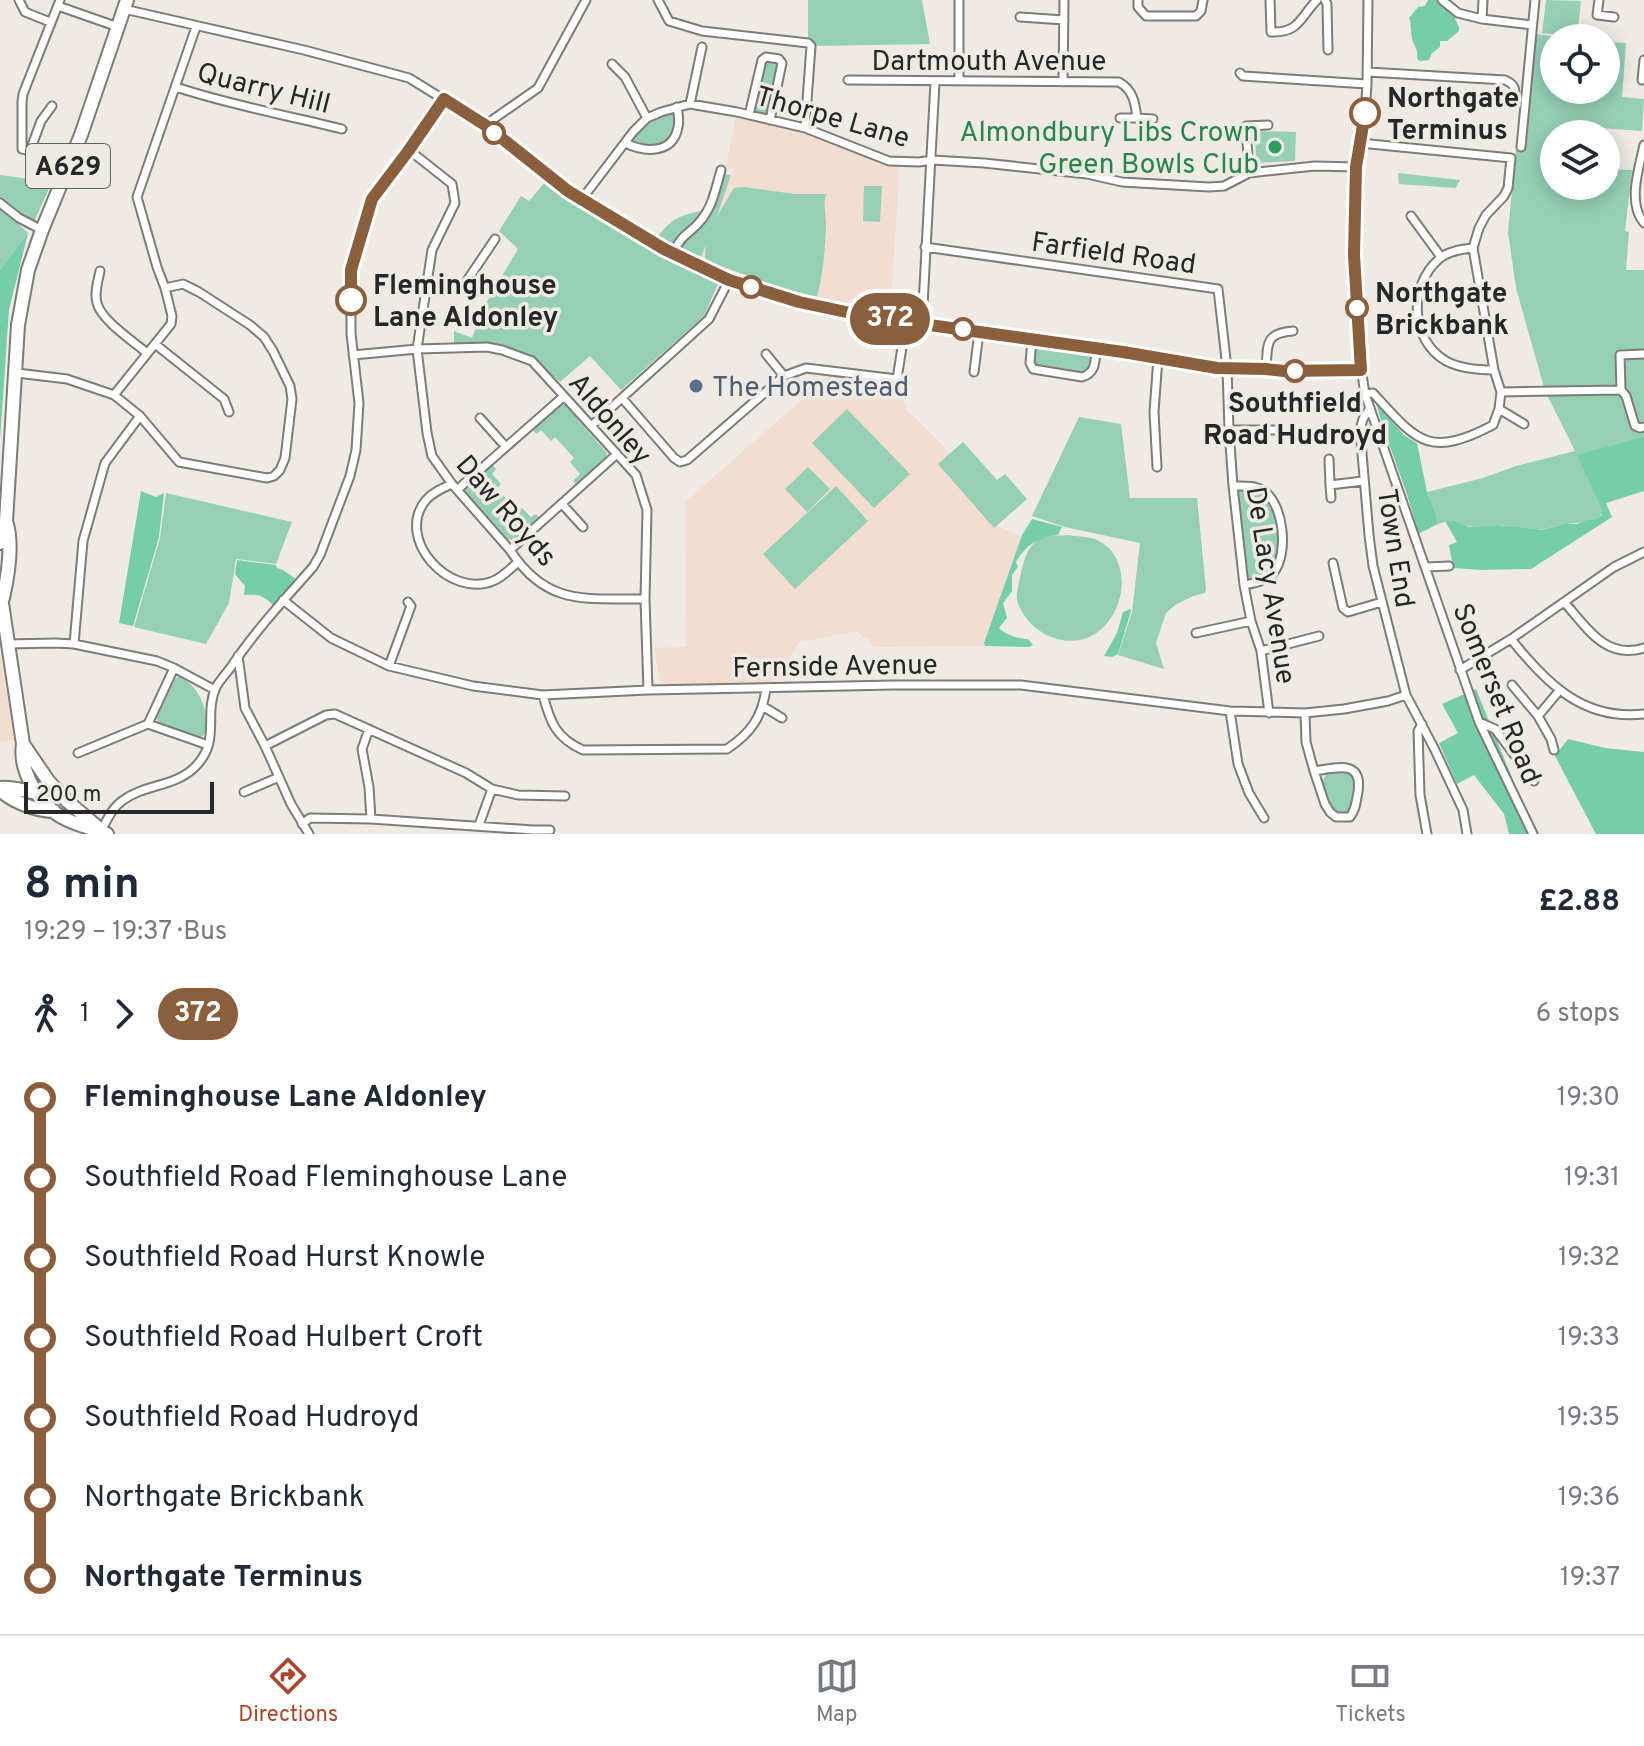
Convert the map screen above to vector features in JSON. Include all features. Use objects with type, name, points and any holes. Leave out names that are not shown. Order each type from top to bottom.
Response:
[{"type":"highway","name":"A629","points":[[57,814],[57,802],[36,773],[26,748],[1,596],[7,583],[3,546],[10,532],[6,521],[18,325],[28,270],[81,135],[125,4]]},
{"type":"highway","name":"A629","points":[[26,748],[22,751],[26,772],[37,793],[57,814],[104,832]]},
{"type":"highway","name":"A629","points":[[26,748],[49,782],[104,832]]},
{"type":"highway","points":[[3,789],[26,772]]},
{"type":"highway","points":[[3,789],[51,793],[67,801]]},
{"type":"highway","points":[[3,789],[5,795],[22,803],[57,814]]},
{"type":"highway","points":[[0,805],[22,803]]},
{"type":"street","points":[[19,0],[25,12],[50,22]]},
{"type":"street","points":[[485,125],[538,88],[586,0]]},
{"type":"street","points":[[658,0],[669,21],[702,31],[808,43],[811,46],[805,128]]},
{"type":"street","points":[[959,0],[959,81]]},
{"type":"street","points":[[1063,82],[1064,0]]},
{"type":"street","points":[[1138,0],[1138,7],[1146,16],[1163,17],[1196,16],[1201,11],[1203,0]]},
{"type":"street","points":[[1270,0],[1271,32],[1279,32],[1298,25],[1317,0]]},
{"type":"street","points":[[1325,0],[1328,50]]},
{"type":"street","points":[[1368,0],[1368,72],[1356,167],[1354,255],[1361,370],[1370,408]]},
{"type":"street","points":[[1442,0],[1458,13],[1532,25]]},
{"type":"street","points":[[1482,19],[1483,0]]},
{"type":"street","points":[[1521,147],[1535,0]]},
{"type":"street","points":[[1599,0],[1597,15],[1614,17]]},
{"type":"street","points":[[52,106],[41,121],[30,151],[22,149],[23,94],[59,3],[118,27]]},
{"type":"street","points":[[125,4],[196,27],[304,50],[403,76],[485,125],[568,191],[673,254],[729,280],[799,302],[865,316],[1227,368],[1361,370]]},
{"type":"street","points":[[1020,17],[1064,20]]},
{"type":"street","points":[[114,395],[171,324],[165,288],[137,197],[196,27]]},
{"type":"street","points":[[690,104],[702,47]]},
{"type":"street","points":[[749,115],[762,60],[766,57],[779,59],[782,63],[770,120]]},
{"type":"street","points":[[1642,80],[1644,60]]},
{"type":"street","points":[[612,64],[625,77],[647,118]]},
{"type":"street","points":[[1329,71],[1329,82]]},
{"type":"street","points":[[1368,72],[1505,80],[1515,89],[1513,98],[1504,103],[1441,100]]},
{"type":"street","points":[[1240,73],[1243,76],[1367,84]]},
{"type":"street","name":"Dartmouth Avenue","points":[[848,80],[1119,82],[1133,95],[1137,118]]},
{"type":"street","points":[[922,324],[935,82]]},
{"type":"street","name":"Quarry Hill","points":[[176,87],[235,105],[342,129]]},
{"type":"street","points":[[104,832],[109,816],[123,800],[183,776],[201,760],[212,734],[211,710],[215,690],[252,636],[320,555],[350,476],[356,450],[359,403],[351,334],[351,270],[372,199],[444,99]]},
{"type":"street","name":"Thorpe Lane","points":[[582,199],[647,118],[690,104],[805,128],[889,161],[984,163],[1087,174],[1122,182],[1209,187],[1224,186],[1249,173],[1315,166],[1356,167]]},
{"type":"street","points":[[625,143],[644,150],[667,144],[677,132],[677,107]]},
{"type":"street","points":[[22,113],[41,121]]},
{"type":"street","points":[[1120,118],[1153,119]]},
{"type":"street","points":[[1249,173],[1246,126],[1268,125]]},
{"type":"street","points":[[1360,143],[1511,158],[1508,188],[1486,215],[1473,248],[1494,370],[1501,392],[1493,425],[1462,439],[1443,443],[1421,440],[1400,423],[1373,393],[1365,394]]},
{"type":"street","points":[[1644,145],[1635,200],[1644,223]]},
{"type":"street","name":"Daw Royds","points":[[409,150],[452,184],[455,203],[432,250],[417,349],[432,456],[518,562],[544,587],[576,598],[645,599]]},
{"type":"street","points":[[673,254],[678,241],[694,228],[707,210],[721,170]]},
{"type":"street","points":[[0,203],[42,230]]},
{"type":"street","points":[[1411,216],[1441,257]]},
{"type":"street","points":[[426,284],[462,288],[495,239]]},
{"type":"street","name":"Farfield Road","points":[[925,247],[1218,289],[1227,368]]},
{"type":"street","points":[[1473,248],[1457,250],[1441,257],[1431,268],[1418,295],[1417,312],[1426,341],[1436,354],[1447,362],[1479,370],[1494,370]]},
{"type":"street","points":[[100,271],[97,306],[104,317],[147,353]]},
{"type":"street","points":[[591,426],[709,319],[729,280]]},
{"type":"street","points":[[17,373],[67,379],[114,395],[140,416],[179,462],[267,478],[274,476],[285,458],[292,399],[290,386],[264,337],[183,284],[165,288]]},
{"type":"street","points":[[622,398],[680,462],[687,460],[784,376],[806,368],[897,379],[906,322]]},
{"type":"street","points":[[1266,369],[1267,343],[1280,332],[1293,331]]},
{"type":"street","points":[[974,372],[979,332]]},
{"type":"street","points":[[1032,340],[1030,363],[1033,369],[1082,377],[1094,369],[1096,349]]},
{"type":"street","points":[[155,344],[224,399],[229,412]]},
{"type":"street","name":"Aldonley","points":[[353,355],[487,347],[532,361],[636,475],[647,510],[645,599],[648,690]]},
{"type":"street","points":[[766,354],[784,376]]},
{"type":"street","points":[[1644,354],[1620,355],[1621,390],[1626,396],[1635,426],[1644,427]]},
{"type":"street","points":[[1157,467],[1154,412],[1158,358]]},
{"type":"street","name":"De Lacy Avenue","points":[[1227,368],[1233,486],[1244,585],[1261,651],[1269,713]]},
{"type":"street","points":[[1501,392],[1621,390]]},
{"type":"street","points":[[518,562],[491,582],[473,584],[455,581],[441,573],[424,552],[417,537],[418,518],[425,501],[437,490],[455,486],[563,397]]},
{"type":"street","name":"Somerset Road","points":[[1370,408],[1479,722],[1533,834]]},
{"type":"street","name":"Town End","points":[[1370,408],[1360,430],[1373,566],[1406,695],[1463,810],[1467,834]]},
{"type":"street","points":[[1499,409],[1524,424]]},
{"type":"street","points":[[74,644],[83,541],[105,463],[140,416]]},
{"type":"street","points":[[480,418],[506,447]]},
{"type":"street","points":[[1229,430],[1275,430]]},
{"type":"street","points":[[510,550],[617,454]]},
{"type":"street","points":[[1329,459],[1331,498]]},
{"type":"street","points":[[1330,485],[1363,481]]},
{"type":"street","points":[[1233,486],[1255,487],[1266,493],[1275,505],[1282,531],[1281,557],[1275,571],[1266,579],[1244,585]]},
{"type":"street","points":[[562,504],[583,527]]},
{"type":"street","points":[[1460,670],[1565,603],[1614,567],[1644,552]]},
{"type":"street","points":[[1333,563],[1343,608],[1348,612],[1382,602]]},
{"type":"street","points":[[1426,567],[1449,566]]},
{"type":"street","name":"Fernside Avenue","points":[[283,600],[331,638],[389,666],[473,686],[543,695],[648,690],[1021,685],[1269,713],[1344,709],[1406,695]]},
{"type":"street","points":[[389,666],[411,606],[408,602]]},
{"type":"street","points":[[1565,603],[1604,644],[1619,651],[1644,648]]},
{"type":"street","points":[[1196,633],[1251,621]]},
{"type":"street","points":[[1261,651],[1319,636]]},
{"type":"street","points":[[1511,639],[1559,691],[1592,709],[1613,714],[1644,714]]},
{"type":"street","points":[[7,644],[74,644],[157,661],[215,690]]},
{"type":"street","points":[[238,656],[245,708],[291,804],[309,834]]},
{"type":"street","points":[[148,724],[174,668]]},
{"type":"street","points":[[1512,685],[1538,716],[1554,750]]},
{"type":"street","points":[[543,695],[550,721],[567,743],[583,750],[727,749],[752,728],[764,707],[766,689]]},
{"type":"street","points":[[1538,716],[1559,691]]},
{"type":"street","name":"Fernside Avenue","points":[[764,707],[782,718]]},
{"type":"street","points":[[1230,711],[1238,764],[1249,793],[1264,818]]},
{"type":"street","points":[[1305,713],[1306,742],[1314,771],[1330,812],[1336,817],[1350,817],[1355,809],[1357,775],[1343,767],[1314,771]]},
{"type":"street","points":[[265,746],[326,715],[335,714],[466,773],[492,789],[518,795],[565,796]]},
{"type":"street","points":[[1479,722],[1495,729],[1534,781]]},
{"type":"street","points":[[78,753],[148,724],[208,745]]},
{"type":"street","points":[[1422,724],[1418,731],[1420,795],[1427,834]]},
{"type":"street","points":[[369,729],[362,749],[371,819]]},
{"type":"street","points":[[1420,755],[1434,748]]},
{"type":"street","points":[[244,792],[279,777]]},
{"type":"street","points":[[479,825],[492,789]]},
{"type":"street","points":[[302,824],[310,818],[371,819],[550,830]]},
{"type":"shaded area","points":[[737,112],[805,128],[889,161],[900,159],[890,319],[799,302],[729,280],[700,260],[734,169],[726,166]]},
{"type":"shaded area","points":[[830,375],[903,385],[901,397],[908,411],[950,453],[963,442],[997,480],[1005,474],[1027,499],[996,526],[1021,536],[983,646],[874,647],[858,631],[799,642],[782,670],[774,671],[775,682],[665,684],[660,679],[654,648],[686,647],[685,502]]},
{"type":"shaded area","points":[[0,652],[14,740],[0,742]]},
{"type":"green space","points":[[808,0],[922,0],[930,44],[815,46],[808,38]]},
{"type":"green space","points":[[1428,0],[1443,0],[1456,15],[1459,31],[1447,41],[1440,41],[1440,47],[1429,60],[1420,61],[1417,59],[1409,18]]},
{"type":"green space","points":[[1546,0],[1581,1],[1578,24],[1543,24]]},
{"type":"green space","points":[[1527,33],[1540,35],[1540,104],[1620,104],[1620,43],[1626,43],[1622,97],[1644,99],[1642,131],[1620,129],[1620,120],[1540,120],[1540,200],[1620,200],[1620,170],[1632,170],[1625,231],[1629,232],[1626,270],[1644,270],[1644,436],[1578,455],[1602,510],[1602,514],[1593,520],[1534,530],[1499,525],[1471,527],[1450,521],[1438,524],[1427,492],[1575,451],[1545,391],[1516,288],[1508,232]]},
{"type":"green space","points":[[779,59],[770,120],[749,115],[762,60]]},
{"type":"green space","points":[[677,107],[677,132],[660,148],[625,143],[647,118]]},
{"type":"green space","name":"Almondbury Libs Crown Green Bowls Club","points":[[1255,131],[1296,132],[1295,161],[1256,163]]},
{"type":"green space","points":[[1398,173],[1460,180],[1456,188],[1399,184]]},
{"type":"green space","points":[[725,174],[731,175],[717,216],[734,188],[826,194],[824,253],[817,297],[778,287],[707,261],[706,245],[700,260],[680,251],[681,242],[715,202]]},
{"type":"green space","points":[[0,175],[52,182],[34,222],[0,199]]},
{"type":"green space","points":[[546,181],[671,260],[719,282],[704,316],[621,390],[590,356],[560,382],[533,359],[507,347],[454,344],[454,331],[472,338],[485,305],[518,249],[499,231],[521,196],[529,201]]},
{"type":"green space","points":[[864,186],[882,186],[880,222],[863,221]]},
{"type":"green space","points":[[0,206],[28,233],[0,270]]},
{"type":"green space","points":[[705,210],[671,246],[656,238],[677,218]]},
{"type":"green space","points":[[28,233],[9,310],[0,440],[0,270]]},
{"type":"green space","points":[[1032,340],[1098,350],[1089,375],[1033,369]]},
{"type":"green space","points":[[1376,403],[1404,435],[1417,443],[1427,492],[1438,524],[1418,534],[1409,501]]},
{"type":"green space","points":[[560,404],[565,405],[607,453],[606,458],[577,485],[573,481],[580,474],[570,462],[574,458],[555,437],[551,441],[541,430],[536,434],[532,429]]},
{"type":"green space","points":[[847,409],[910,474],[874,508],[812,443]]},
{"type":"green space","points":[[1079,417],[1121,424],[1130,498],[1197,498],[1206,589],[1205,593],[1175,605],[1166,613],[1156,643],[1164,669],[1118,655],[1132,612],[1140,543],[1065,527],[1032,516]]},
{"type":"green space","points":[[1644,436],[1644,491],[1606,503],[1612,517],[1531,569],[1453,568],[1449,545],[1457,542],[1445,521],[1469,527],[1497,525],[1541,530],[1595,519],[1602,515],[1602,510],[1577,455]]},
{"type":"green space","points":[[963,442],[997,480],[1005,474],[1027,499],[994,528],[938,464]]},
{"type":"green space","points":[[492,464],[496,469],[492,474],[501,484],[497,488],[517,511],[522,508],[531,517],[536,514],[540,518],[513,540],[506,539],[465,492],[466,486]]},
{"type":"green space","points":[[808,467],[830,489],[807,512],[785,489]]},
{"type":"green space","points":[[836,486],[868,521],[795,589],[763,554]]},
{"type":"green space","points":[[1233,486],[1255,487],[1275,505],[1282,531],[1275,571],[1244,585]]},
{"type":"green space","points":[[141,491],[156,497],[164,493],[159,537],[133,626],[119,623]]},
{"type":"green space","points":[[166,493],[292,522],[276,564],[236,559],[229,603],[206,644],[134,627],[160,538]]},
{"type":"green space","points":[[1032,519],[1062,527],[1058,535],[1033,543],[1016,562],[1018,567],[1012,575],[1012,591],[1003,603],[1007,618],[999,628],[1005,633],[1028,639],[1033,645],[985,646],[1022,535]]},
{"type":"green space","points":[[1069,535],[1096,539],[1111,550],[1122,578],[1121,593],[1109,621],[1098,632],[1073,641],[1053,638],[1034,627],[1021,610],[1017,598],[1024,562],[1033,544],[1045,537]]},
{"type":"green space","points":[[237,560],[276,565],[296,579],[296,584],[282,597],[279,596],[273,605],[260,596],[244,595],[245,586],[235,574]]},
{"type":"green space","points":[[1130,609],[1118,654],[1104,656],[1117,633],[1123,612]]},
{"type":"green space","points":[[179,676],[193,687],[202,701],[206,727],[204,735],[200,737],[160,723],[156,718]]},
{"type":"green space","points":[[1476,689],[1519,795],[1539,834],[1509,834],[1504,814],[1474,775],[1457,784],[1439,743],[1458,733],[1442,704]]},
{"type":"green space","points":[[1568,739],[1605,748],[1644,752],[1644,834],[1596,834],[1555,756]]},
{"type":"green space","points":[[1341,769],[1351,772],[1358,782],[1354,809],[1347,816],[1338,816],[1322,782],[1326,774]]},
{"type":"bus line","name":"372","points":[[351,300],[351,270],[372,199],[444,99],[485,125],[568,191],[664,249],[729,280],[799,302],[865,316],[1217,368],[1361,370],[1354,255],[1356,167],[1365,113]]},
{"type":"place","name":"Northgate Terminus","points":[[1365,113]]},
{"type":"place","name":"Almondbury Libs Crown Green Bowls Club","points":[[1275,147]]},
{"type":"place","name":"Fleminghouse Lane Aldonley","points":[[351,300]]},
{"type":"place","name":"Northgate Brickbank","points":[[1357,308]]},
{"type":"place","name":"Southfield Road Hudroyd","points":[[1295,371]]},
{"type":"place","name":"The Homestead","points":[[696,386]]}]
